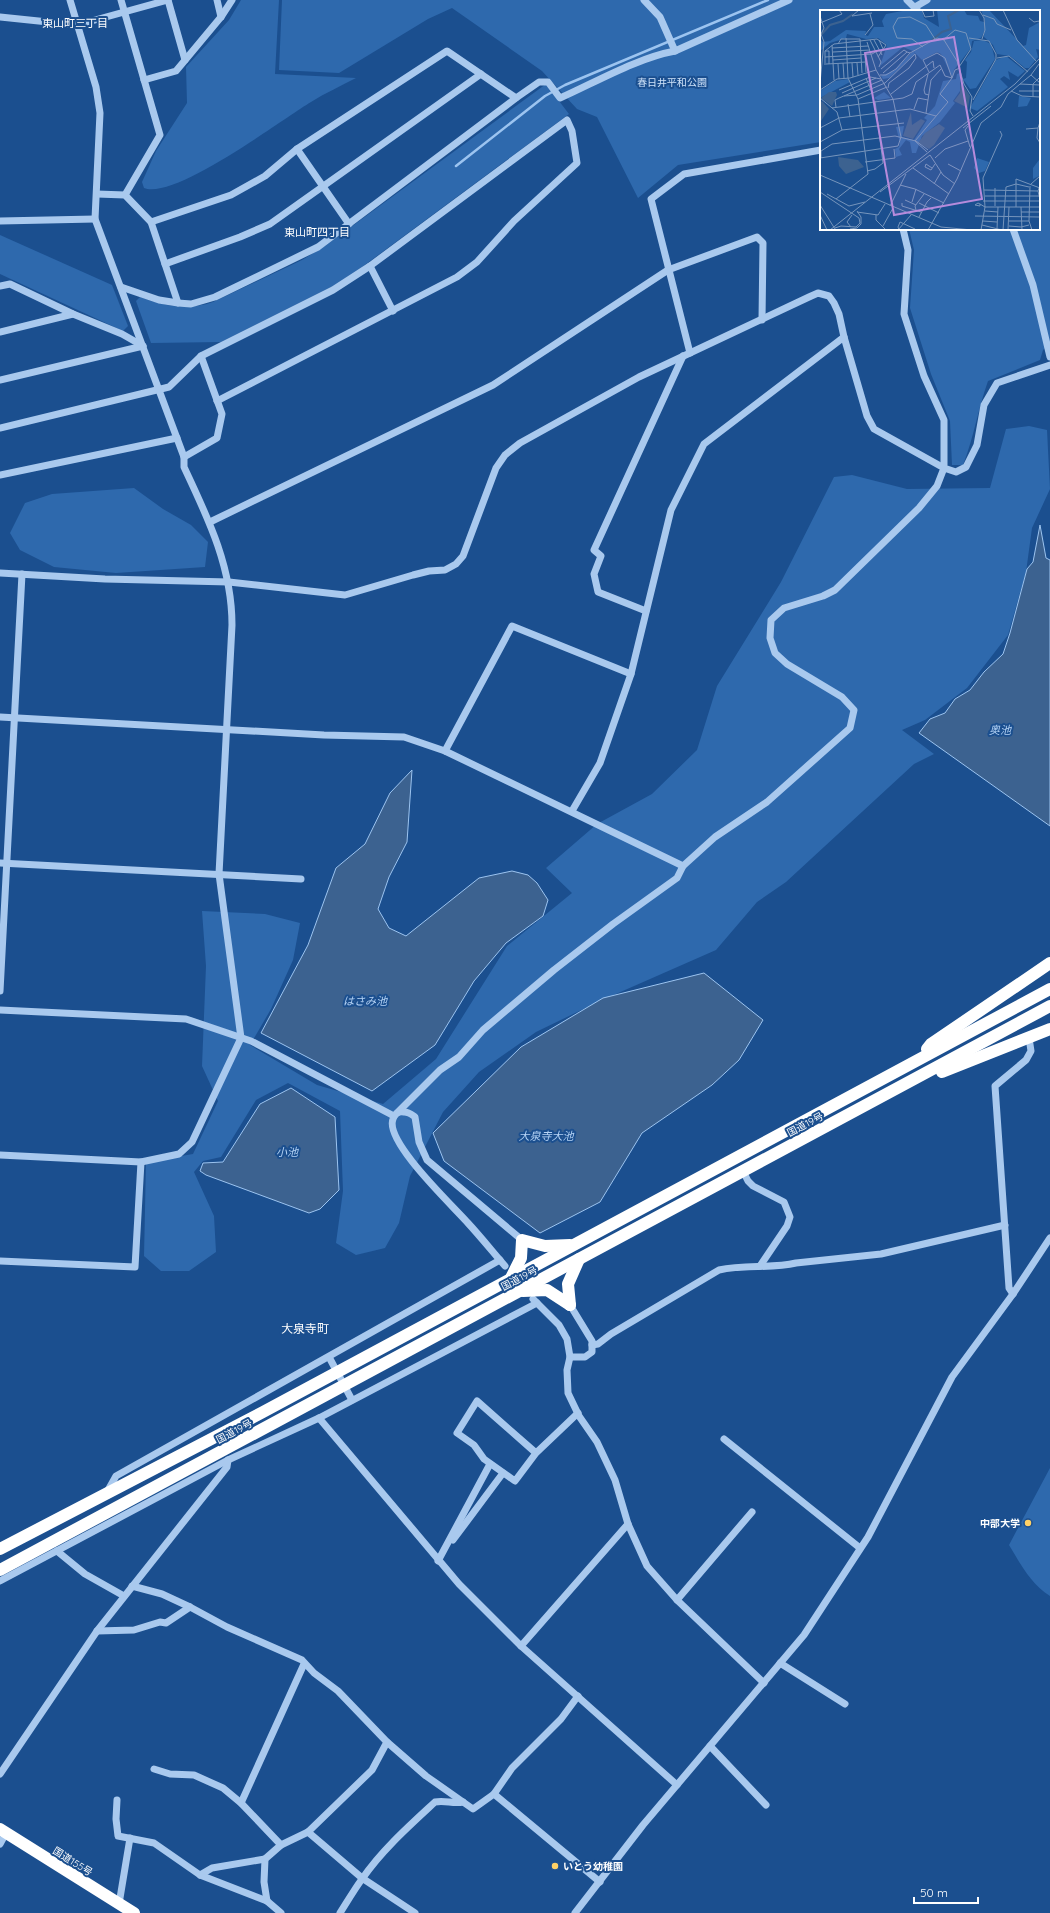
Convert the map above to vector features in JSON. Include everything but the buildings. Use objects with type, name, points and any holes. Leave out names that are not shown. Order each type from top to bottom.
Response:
[{"type":"highway","points":[[921,1058],[931,1044],[1050,963]]},
{"type":"highway","name":"国道19号","points":[[0,1549],[337,1372],[1050,989]]},
{"type":"highway","name":"国道19号","points":[[0,1570],[1050,1006]]},
{"type":"highway","points":[[928,1072],[942,1072],[1050,1029]]},
{"type":"highway","points":[[511,1278],[521,1258],[522,1240],[545,1246],[573,1245]]},
{"type":"highway","points":[[570,1305],[568,1284],[579,1259]]},
{"type":"highway","points":[[520,1291],[547,1290],[570,1305]]},
{"type":"highway","name":"国道155号","points":[[2,1836],[134,1913]]},
{"type":"street","points":[[0,1155],[142,1162],[179,1154],[192,1142],[241,1038],[219,874],[232,625],[232,606],[229,582],[210,522],[184,467],[184,457],[160,390],[95,219],[100,113],[96,87],[70,0]]},
{"type":"street","points":[[121,0],[160,135],[125,195]]},
{"type":"street","points":[[0,19],[77,25],[168,0],[186,60]]},
{"type":"street","points":[[216,0],[221,17]]},
{"type":"street","points":[[144,80],[176,71],[221,17],[232,0]]},
{"type":"street","points":[[644,0],[660,17],[675,52]]},
{"type":"street","points":[[121,287],[159,300],[178,303],[191,304],[215,298],[318,247],[539,82],[548,82],[560,98],[631,66],[663,54],[675,52],[789,0]]},
{"type":"street","points":[[907,0],[916,9],[927,0]]},
{"type":"street","points":[[151,222],[231,195],[265,176],[297,149],[447,51],[516,98]]},
{"type":"street","points":[[165,264],[240,237],[270,224],[481,74]]},
{"type":"street","points":[[0,428],[169,387],[201,356],[333,290],[370,266],[567,120],[572,131],[577,163],[514,221],[478,262],[457,277],[217,401]]},
{"type":"street","points":[[297,149],[349,224]]},
{"type":"street","points":[[690,353],[650,199],[684,174],[820,150]]},
{"type":"street","points":[[96,194],[125,195],[151,222],[178,303]]},
{"type":"street","points":[[0,221],[95,219]]},
{"type":"street","points":[[107,1492],[116,1476],[329,1357],[502,1263],[467,1222],[417,1169],[392,1129],[392,1122],[396,1114],[440,1070],[459,1056],[483,1030],[554,970],[613,924],[677,878],[683,866],[715,837],[767,802],[850,728],[854,710],[842,697],[787,664],[775,653],[770,638],[771,620],[784,608],[823,596],[835,590],[919,508],[937,486],[944,468],[944,420],[924,376],[904,314],[908,250],[903,230]]},
{"type":"street","points":[[1013,230],[1033,285],[1050,352]]},
{"type":"street","points":[[210,522],[493,385],[668,270],[757,237],[763,243],[762,320]]},
{"type":"street","points":[[370,266],[393,311]]},
{"type":"street","points":[[0,286],[10,284],[73,314],[122,334],[143,346]]},
{"type":"street","points":[[0,573],[229,582],[345,595],[429,571],[445,570],[456,564],[463,556],[496,468],[505,455],[520,443],[638,377],[818,293],[829,296],[839,314],[844,337],[867,416],[874,429],[944,468],[956,472],[966,468],[977,445],[984,404],[997,383],[1050,365]]},
{"type":"street","points":[[0,332],[73,314]]},
{"type":"street","points":[[572,811],[600,764],[631,674],[671,510],[704,444],[844,337]]},
{"type":"street","points":[[0,380],[143,346]]},
{"type":"street","points":[[184,457],[217,438],[222,414],[201,356]]},
{"type":"street","points":[[646,611],[598,592],[594,574],[602,556],[594,550],[682,356]]},
{"type":"street","points":[[0,473],[176,438]]},
{"type":"street","points":[[0,991],[3,863],[14,718],[22,574]]},
{"type":"street","points":[[445,751],[512,626],[631,674]]},
{"type":"street","points":[[0,717],[226,730],[404,737],[445,751],[572,811],[683,866]]},
{"type":"street","points":[[3,863],[219,874],[301,880]]},
{"type":"street","points":[[0,1010],[186,1019],[251,1041],[396,1114],[409,1113],[415,1117],[419,1142],[426,1160],[522,1240]]},
{"type":"street","points":[[1013,1294],[1009,1288],[995,1086],[1026,1060],[1031,1051],[1029,1038]]},
{"type":"street","points":[[0,1261],[135,1267],[142,1162]]},
{"type":"street","points":[[743,1171],[748,1181],[753,1186],[784,1202],[790,1217],[788,1226],[760,1266]]},
{"type":"street","points":[[592,1345],[598,1344],[611,1334],[719,1270],[736,1266],[783,1266],[796,1262],[881,1254],[1005,1225]]},
{"type":"street","points":[[575,1913],[677,1785],[804,1635],[860,1548],[952,1377],[1013,1294],[1050,1238]]},
{"type":"street","points":[[0,1581],[228,1460],[319,1418],[535,1301],[559,1325],[567,1340],[570,1357],[567,1370],[568,1393],[578,1413],[597,1442],[615,1480],[628,1524],[647,1566],[677,1600],[764,1683]]},
{"type":"street","points":[[570,1305],[592,1341],[592,1352],[585,1357],[570,1357]]},
{"type":"street","points":[[329,1357],[352,1400]]},
{"type":"street","points":[[536,1453],[476,1401],[457,1433],[474,1445],[484,1459],[490,1464],[515,1481],[536,1453],[578,1413]]},
{"type":"street","points":[[319,1418],[438,1561],[521,1646],[677,1785]]},
{"type":"street","points":[[724,1439],[860,1548]]},
{"type":"street","points":[[0,1774],[97,1631],[227,1467],[228,1460]]},
{"type":"street","points":[[438,1561],[490,1464]]},
{"type":"street","points":[[438,1561],[503,1472]]},
{"type":"street","points":[[677,1600],[752,1512]]},
{"type":"street","points":[[521,1646],[628,1524]]},
{"type":"street","points":[[57,1551],[85,1574],[124,1596]]},
{"type":"street","points":[[132,1586],[162,1594],[227,1627],[302,1660],[304,1664],[338,1691],[387,1742],[426,1776],[472,1809],[494,1794],[512,1768],[561,1719],[578,1696]]},
{"type":"street","points":[[97,1631],[134,1630],[160,1622],[166,1623],[190,1607]]},
{"type":"street","points":[[780,1663],[845,1704]]},
{"type":"street","points":[[240,1803],[304,1664]]},
{"type":"street","points":[[200,1875],[212,1868],[265,1858],[281,1845],[308,1832],[372,1770],[387,1742]]},
{"type":"street","points":[[710,1746],[766,1805]]},
{"type":"street","points":[[154,1769],[170,1774],[194,1775],[223,1788],[240,1803],[281,1845]]},
{"type":"street","points":[[494,1794],[600,1882]]},
{"type":"street","points":[[117,1800],[116,1819],[118,1836],[154,1843],[200,1875],[266,1901],[281,1913]]},
{"type":"street","points":[[340,1913],[362,1878],[403,1831],[435,1802],[441,1801],[456,1804],[463,1802]]},
{"type":"street","points":[[308,1832],[362,1878],[415,1913]]},
{"type":"street","points":[[119,1904],[130,1838]]},
{"type":"street","points":[[265,1858],[264,1882],[266,1901]]},
{"type":"green space","points":[[241,0],[279,0],[275,74],[356,78],[296,111],[203,171],[179,182],[159,188],[144,188],[142,182],[156,151],[187,103],[186,67],[229,20]]},
{"type":"green space","name":"春日井平和公園","points":[[282,0],[1050,0],[1050,343],[1043,350],[1040,360],[988,381],[963,465],[952,465],[950,421],[931,374],[910,308],[914,250],[909,230],[1040,230],[1040,10],[820,10],[820,142],[678,165],[638,198],[597,117],[577,109],[542,71],[452,8],[428,19],[339,73],[279,70]]},
{"type":"green space","points":[[546,84],[569,114],[362,267],[333,286],[221,342],[151,343],[136,301],[140,297],[167,305],[185,307],[203,305],[213,302],[302,260],[325,246]]},
{"type":"green space","points":[[0,235],[112,285],[128,326],[123,331],[0,274]]},
{"type":"green space","points":[[1029,426],[1047,430],[1050,489],[1032,528],[1026,572],[1008,635],[967,688],[925,720],[902,730],[934,754],[914,764],[786,882],[757,902],[716,950],[600,1001],[536,1032],[479,1072],[443,1112],[410,1176],[399,1223],[385,1248],[356,1255],[336,1243],[343,1191],[340,1111],[288,1083],[256,1100],[221,1157],[203,1161],[194,1172],[214,1216],[216,1252],[189,1271],[161,1271],[144,1256],[146,1162],[193,1154],[218,1101],[202,1066],[206,966],[202,911],[265,914],[300,923],[293,960],[271,1009],[250,1045],[317,1085],[383,1104],[436,1059],[507,946],[572,893],[546,868],[597,824],[652,794],[697,750],[717,686],[781,582],[834,477],[852,475],[907,489],[990,488],[1006,429]]},
{"type":"green space","points":[[134,488],[163,509],[191,525],[208,542],[205,567],[116,573],[54,567],[20,550],[10,533],[25,503],[52,494]]},
{"type":"green space","points":[[1050,1468],[1050,1596],[1032,1580],[1022,1567],[1009,1545]]},
{"type":"water","name":"奥池","points":[[1040,525],[1046,558],[1050,560],[1050,826],[919,733],[930,719],[945,713],[955,699],[970,690],[984,672],[1003,654],[1027,569],[1033,562]]},
{"type":"water","name":"はさみ池","points":[[412,770],[407,842],[389,877],[378,909],[389,928],[406,936],[479,878],[512,871],[528,875],[537,883],[548,900],[543,916],[506,943],[474,981],[435,1045],[372,1091],[261,1033],[308,945],[336,868],[365,844],[390,793]]},
{"type":"water","name":"大泉寺大池","points":[[704,973],[763,1020],[739,1060],[712,1085],[642,1133],[600,1202],[540,1233],[444,1161],[433,1133],[521,1047],[603,998]]},
{"type":"water","name":"小池","points":[[291,1088],[335,1117],[339,1190],[320,1209],[309,1213],[206,1175],[200,1171],[203,1163],[223,1162],[260,1104]]},
{"type":"waterway","points":[[456,166],[545,96],[565,85],[768,0]]},
{"type":"place","name":"中部大学","points":[[1028,1523]]},
{"type":"place","name":"いとう幼稚園","points":[[555,1866]]},
{"type":"district","name":"東山町三丁目","points":[[75,23]]},
{"type":"district","name":"東山町四丁目","points":[[317,232]]},
{"type":"district","name":"大泉寺町","points":[[305,1329]]}]
